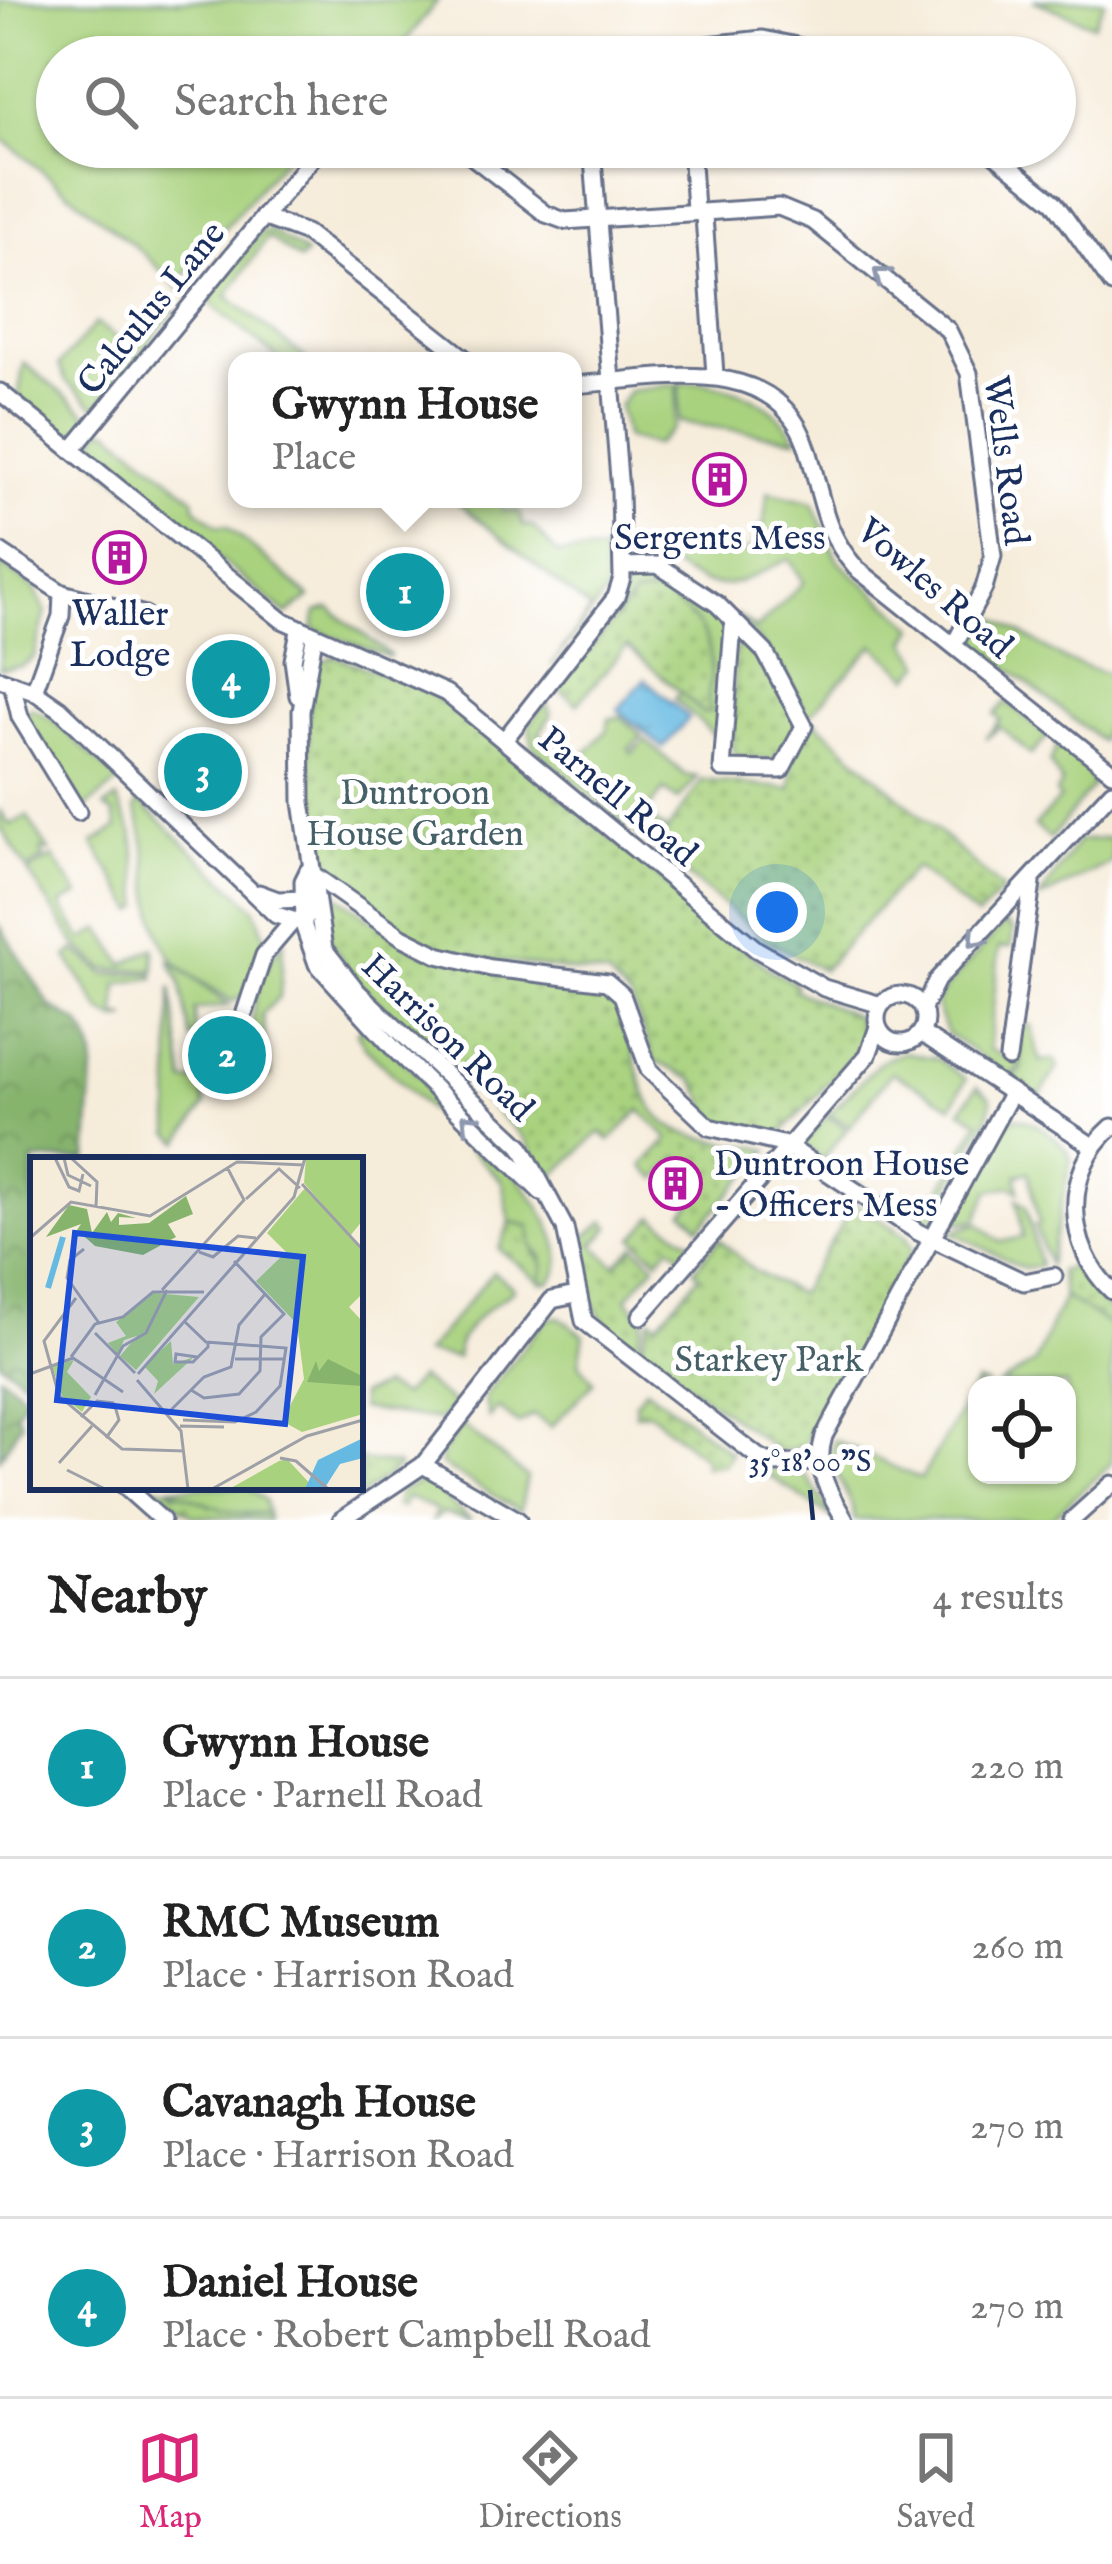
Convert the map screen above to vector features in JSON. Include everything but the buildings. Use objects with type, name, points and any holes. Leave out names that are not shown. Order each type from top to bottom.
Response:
[{"type":"street","name":"Calculus Lane","points":[[72,450],[304,168]]},
{"type":"street","name":"Wells Road","points":[[487,168],[554,219],[779,207],[813,221],[948,330],[961,350],[993,556],[984,589],[954,645]]},
{"type":"street","points":[[505,739],[616,597],[623,566],[594,168]]},
{"type":"street","points":[[692,168],[695,210],[704,216],[715,375]]},
{"type":"street","points":[[1011,168],[1054,202],[1112,284]]},
{"type":"street","points":[[263,217],[296,226],[457,352]]},
{"type":"street","name":"Vowles Road","points":[[582,384],[715,375],[758,389],[793,418],[807,445],[830,535],[856,568],[1112,772]]},
{"type":"street","name":"Parnell Road","points":[[0,392],[306,634],[434,686],[505,739],[756,949],[824,988],[888,1000]]},
{"type":"street","points":[[0,552],[62,593],[145,615]]},
{"type":"street","points":[[623,566],[658,565],[717,604],[733,626],[765,652],[804,726],[781,770],[722,769],[733,626]]},
{"type":"street","points":[[34,691],[61,616],[62,593]]},
{"type":"street","points":[[295,946],[308,871],[301,710],[306,634]]},
{"type":"street","points":[[6,681],[34,691],[276,915],[303,912]]},
{"type":"street","points":[[6,681],[21,720],[78,812]]},
{"type":"street","points":[[921,1033],[923,1008],[938,980],[1112,791]]},
{"type":"street","points":[[308,871],[402,937],[438,955],[490,968],[607,982],[622,995],[649,1070],[710,1127],[786,1145],[932,1238],[1024,1282],[1054,1276]]},
{"type":"street","points":[[1008,1058],[1022,932],[1034,878]]},
{"type":"street","points":[[251,889],[303,912]]},
{"type":"street","points":[[245,1012],[264,955],[303,912]]},
{"type":"street","name":"Harrison Road","points":[[303,912],[308,945],[321,969],[553,1203],[568,1240],[581,1317],[766,1461],[819,1462]]},
{"type":"street","points":[[641,1316],[868,1055],[888,1000],[938,980]]},
{"type":"street","points":[[888,1000],[910,995],[923,1008]]},
{"type":"street","points":[[878,1027],[899,1043]]},
{"type":"street","points":[[868,1055],[921,1033]]},
{"type":"street","points":[[921,1033],[1094,1147]]},
{"type":"street","points":[[845,1520],[819,1462],[824,1436],[1012,1092]]},
{"type":"street","points":[[1112,1127],[1094,1147],[1078,1184],[1077,1228],[1088,1261],[1112,1292]]},
{"type":"street","points":[[341,1520],[423,1465],[552,1300],[576,1295]]},
{"type":"street","points":[[423,1465],[518,1520]]},
{"type":"street","points":[[1072,1520],[1112,1484]]},
{"type":"street","points":[[128,1490],[162,1520]]},
{"type":"green space","points":[[0,0],[438,0],[410,36],[36,36],[36,166],[0,137]]},
{"type":"green space","points":[[1033,0],[1105,0],[1094,25]]},
{"type":"green space","points":[[38,168],[276,168],[180,280],[191,291],[187,296],[142,252]]},
{"type":"green space","points":[[269,230],[306,254],[300,260],[268,237],[227,296],[298,352],[270,352],[211,304],[212,292],[260,233]]},
{"type":"green space","points":[[169,302],[175,310],[96,408],[66,381],[59,365],[96,323],[131,348]]},
{"type":"green space","points":[[24,363],[90,416],[78,431],[63,433],[18,397]]},
{"type":"green space","points":[[702,382],[756,400],[797,439],[679,422],[680,384]]},
{"type":"green space","points":[[678,384],[674,428],[655,445],[626,438],[619,406],[629,391]]},
{"type":"green space","points":[[101,429],[110,430],[194,498],[195,507],[218,526],[227,526],[310,597],[287,614],[161,512],[143,491],[133,491],[88,453]]},
{"type":"green space","points":[[768,492],[813,503],[838,561],[915,627],[907,641],[922,664],[910,677],[874,645],[808,717],[785,672],[736,614],[756,629],[804,582],[789,559],[727,585],[701,581],[664,561],[687,547],[752,551],[757,528],[763,528]]},
{"type":"green space","points":[[464,508],[519,510],[523,526],[531,525],[558,554],[603,551],[606,593],[551,666],[591,610]]},
{"type":"green space","points":[[0,563],[35,589],[46,612],[34,657],[22,666],[0,669]]},
{"type":"green space","points":[[656,572],[727,624],[722,726],[714,735],[675,699],[680,692],[703,713],[711,671],[612,621],[631,574]]},
{"type":"green space","points":[[655,593],[689,615],[704,635],[711,661],[711,712],[704,713],[627,646],[577,704],[558,688],[634,596]]},
{"type":"green space","points":[[329,608],[389,657],[313,629],[317,612]]},
{"type":"green space","points":[[988,613],[1067,661],[1112,675],[1112,712],[1101,741],[980,646],[978,632]]},
{"type":"green space","points":[[744,643],[778,678],[799,725],[774,760],[738,756],[732,748],[735,650]]},
{"type":"green space","name":"Duntroon House Garden","points":[[334,656],[418,687],[453,707],[770,970],[796,984],[794,990],[854,1015],[864,1032],[858,1051],[776,1139],[716,1122],[694,1080],[655,1061],[632,1001],[608,976],[448,954],[422,944],[318,863],[308,727],[313,666]]},
{"type":"green space","points":[[546,702],[551,715],[539,734],[576,764],[607,730],[609,719],[621,716],[642,736],[629,749],[632,753],[645,740],[685,775],[698,777],[678,800],[664,790],[631,829],[533,747],[529,726]]},
{"type":"green space","points":[[1006,702],[1048,736],[1031,755],[1000,727],[985,739],[1001,720],[995,714]]},
{"type":"green space","points":[[31,708],[51,719],[119,782],[84,809],[25,716]]},
{"type":"green space","points":[[815,721],[1003,890],[977,917],[915,867],[823,970],[768,941],[631,830],[645,814],[667,831],[703,780],[791,789],[793,755]]},
{"type":"green space","points":[[1058,744],[1090,769],[1092,787],[1050,839],[1035,826],[1060,798],[1056,794],[1062,783],[1050,763]]},
{"type":"green space","points":[[117,799],[133,834],[141,907],[135,911],[93,843],[117,828],[114,813],[104,807]]},
{"type":"green space","points":[[139,801],[254,907],[268,944],[243,998],[231,1001],[189,974],[170,955],[152,902],[135,808]]},
{"type":"green space","points":[[0,811],[10,825],[27,816],[49,851],[41,850],[44,858],[27,869],[0,827]]},
{"type":"green space","points":[[1112,838],[1112,862],[1039,899],[1078,841]]},
{"type":"green space","points":[[53,857],[79,895],[61,904],[82,940],[101,929],[124,964],[154,948],[155,970],[104,969],[77,946],[28,872]]},
{"type":"green space","points":[[325,887],[415,949],[606,988],[626,1024],[643,1089],[666,1123],[695,1136],[769,1150],[700,1227],[684,1212],[708,1186],[678,1158],[657,1179],[643,1166],[669,1139],[640,1110],[610,1141],[600,1132],[554,1176],[553,1185],[524,1138],[354,979],[327,935]]},
{"type":"green space","points":[[1005,923],[1013,930],[1011,947],[999,948],[989,1049],[1012,1060],[1017,1034],[1019,1067],[1010,1076],[947,1034],[936,1006],[941,993]]},
{"type":"green space","points":[[0,926],[50,1006],[79,1023],[94,1056],[87,1157],[30,1157],[30,1385],[0,1362]]},
{"type":"green space","points":[[284,942],[280,996],[262,1014],[271,1076],[260,1078],[254,1006],[263,973]]},
{"type":"green space","points":[[75,950],[105,974],[154,973],[154,978],[118,984],[116,1015],[127,1018],[116,1020],[101,1011],[67,957]]},
{"type":"green space","points":[[169,960],[229,1005],[195,1010],[196,1037],[191,1039],[180,980]]},
{"type":"green space","points":[[171,987],[185,1082],[202,1080],[205,1106],[180,1142],[170,1133]]},
{"type":"green space","points":[[364,1025],[454,1109],[525,1187],[549,1225],[559,1257],[550,1282],[541,1282],[542,1257],[532,1246],[530,1226],[510,1222],[502,1181],[365,1047],[357,1032]]},
{"type":"green space","points":[[1031,1025],[1040,1061],[1054,1060],[1058,1067],[1040,1096],[1013,1078],[1022,1069],[1019,1028]]},
{"type":"green space","points":[[905,1052],[938,1059],[966,1079],[952,1106],[892,1072],[850,1126],[829,1114],[881,1061]]},
{"type":"green space","points":[[977,1086],[991,1098],[989,1115],[932,1220],[917,1224],[851,1179],[906,1214],[931,1207],[979,1121],[961,1110]]},
{"type":"green space","points":[[827,1116],[847,1129],[824,1158],[849,1178],[802,1144]]},
{"type":"green space","points":[[1015,1117],[1048,1132],[1071,1159],[1049,1265],[1035,1226],[1039,1224],[1029,1172],[1017,1175],[1019,1192],[1011,1186],[989,1191],[977,1220],[949,1224],[1007,1122]]},
{"type":"green space","points":[[1017,1199],[1026,1206],[1040,1266],[1025,1269],[952,1232],[978,1223],[1000,1242],[1023,1237]]},
{"type":"green space","name":"Starkey Park","points":[[855,1203],[907,1237],[912,1250],[802,1447],[780,1452],[640,1349],[651,1318],[658,1323],[699,1276],[694,1270],[719,1239],[753,1270],[798,1294]]},
{"type":"green space","points":[[654,1216],[693,1244],[683,1256],[670,1246],[658,1260],[634,1238]]},
{"type":"green space","points":[[605,1221],[610,1227],[594,1245],[615,1265],[635,1246],[655,1265],[627,1298],[644,1321],[636,1352],[601,1316],[583,1277],[577,1243]]},
{"type":"green space","points":[[510,1222],[530,1226],[532,1246],[544,1266],[541,1282],[499,1249]]},
{"type":"green space","points":[[1077,1265],[1094,1296],[1112,1313],[1112,1326],[1064,1297],[1059,1271]]},
{"type":"green space","points":[[493,1272],[514,1288],[470,1326],[456,1358],[425,1353]]},
{"type":"green space","points":[[1064,1297],[1112,1326],[1112,1463],[1049,1520],[854,1520],[834,1464],[834,1440],[921,1479],[968,1398],[968,1484],[1076,1484],[1076,1376],[1014,1376],[1034,1363]]},
{"type":"green space","points":[[559,1317],[584,1335],[579,1363],[594,1382],[551,1427],[533,1415],[518,1424],[497,1407],[489,1418],[484,1397],[546,1319]]},
{"type":"green space","points":[[0,1375],[27,1396],[16,1412],[21,1423],[0,1458]]},
{"type":"green space","points":[[419,1378],[455,1405],[440,1420],[363,1409],[363,1394],[383,1386],[402,1396]]},
{"type":"green space","points":[[646,1388],[731,1453],[724,1464],[704,1467],[705,1459],[649,1412],[636,1414],[635,1402]]},
{"type":"green space","points":[[462,1425],[527,1477],[520,1511],[441,1465],[441,1454]]},
{"type":"green space","points":[[363,1460],[397,1465],[399,1468],[360,1496],[345,1490],[363,1490]]},
{"type":"green space","points":[[752,1464],[806,1475],[834,1519]]},
{"type":"green space","points":[[427,1480],[445,1487],[448,1501],[471,1520],[442,1513],[433,1520],[436,1510],[407,1497],[402,1508],[396,1507],[399,1491]]},
{"type":"green space","points":[[155,1490],[172,1490],[232,1512],[267,1513],[268,1520],[194,1516]]},
{"type":"green space","points":[[175,1490],[252,1490],[265,1500],[267,1513],[225,1513]]},
{"type":"water","points":[[645,679],[689,718],[663,748],[618,709]]},
{"type":"place","name":"Sergents Mess","points":[[720,480]]},
{"type":"place","name":"Waller Lodge","points":[[120,557]]},
{"type":"place","name":"Gwynn House","points":[[405,592]]},
{"type":"place","name":"Daniel House","points":[[231,679]]},
{"type":"place","name":"Cavanagh House","points":[[203,772]]},
{"type":"place","name":"RMC Museum","points":[[227,1055]]},
{"type":"place","name":"Duntroon House - Officers Mess","points":[[675,1183]]}]
